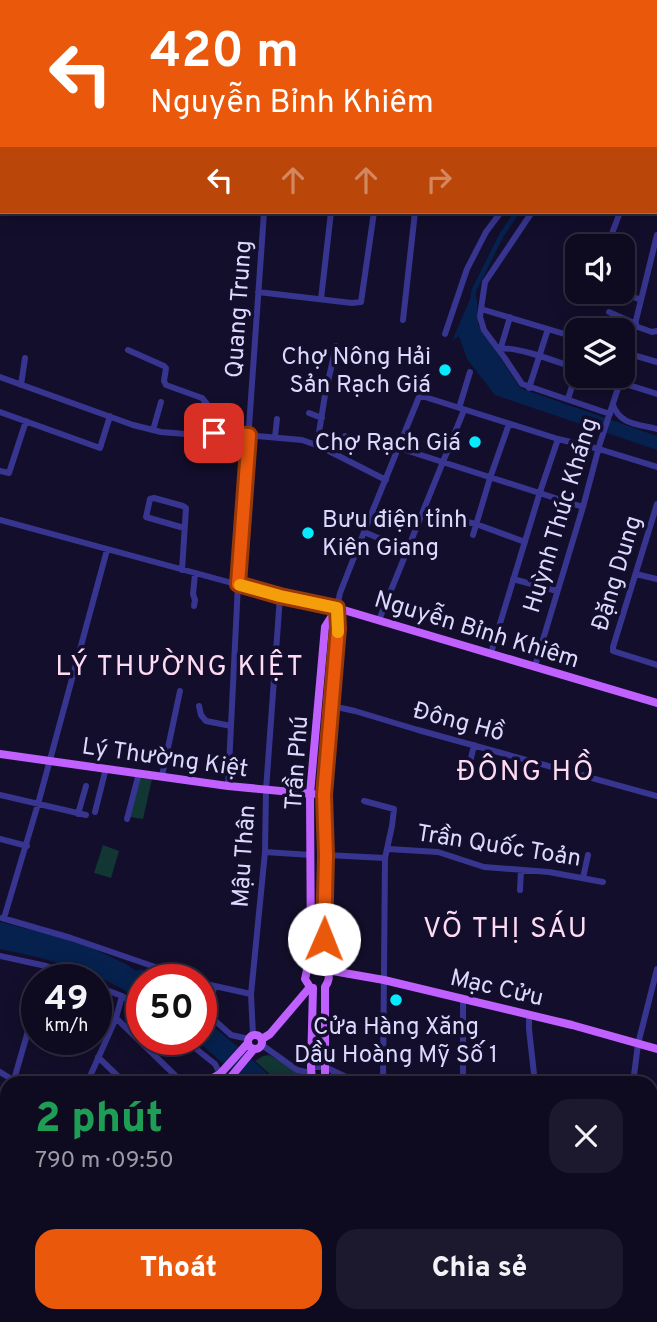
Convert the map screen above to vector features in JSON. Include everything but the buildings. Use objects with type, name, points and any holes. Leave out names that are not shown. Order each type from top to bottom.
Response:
[{"type":"main road","name":"Nguyễn Bỉnh Khiêm","points":[[337,608],[657,704]]},
{"type":"main road","name":"Trần Phú","points":[[325,1076],[325,987],[329,976],[325,968],[324,795],[338,628],[337,608]]},
{"type":"main road","name":"Trần Phú","points":[[311,1076],[311,988],[305,979],[307,970],[311,967],[310,794],[325,627],[337,608]]},
{"type":"main road","name":"Lý Thường Kiệt","points":[[0,754],[228,786],[324,795]]},
{"type":"main road","points":[[311,855],[326,855]]},
{"type":"main road","points":[[311,967],[317,965],[325,968]]},
{"type":"main road","name":"Mạc Cửu","points":[[325,968],[572,1025],[657,1049]]},
{"type":"main road","points":[[229,1076],[253,1044],[270,1034],[311,988],[325,987]]},
{"type":"street","name":"Quang Trung","points":[[228,786],[238,584],[264,214]]},
{"type":"street","points":[[321,299],[331,214]]},
{"type":"street","points":[[258,292],[359,303],[363,300],[373,214]]},
{"type":"street","points":[[403,320],[415,214]]},
{"type":"street","points":[[444,334],[467,269],[486,232],[500,214]]},
{"type":"street","points":[[531,214],[485,282],[484,309],[480,322],[484,331],[500,348],[520,382],[529,388],[568,399],[609,416]]},
{"type":"street","points":[[612,234],[619,214]]},
{"type":"street","name":"Huỳnh Thúc Kháng","points":[[636,325],[641,300],[652,272],[657,234]]},
{"type":"street","points":[[635,298],[641,300]]},
{"type":"street","points":[[484,309],[565,334]]},
{"type":"street","points":[[609,312],[652,332],[657,331]]},
{"type":"street","points":[[500,348],[510,317]]},
{"type":"street","points":[[529,388],[548,329]]},
{"type":"street","points":[[317,445],[336,346]]},
{"type":"street","points":[[500,348],[565,364]]},
{"type":"street","points":[[128,350],[164,366],[166,385],[200,396],[212,411],[214,433]]},
{"type":"street","points":[[635,356],[657,362]]},
{"type":"street","points":[[21,384],[25,358]]},
{"type":"street","points":[[379,620],[442,462],[461,409],[470,372]]},
{"type":"street","points":[[0,377],[153,430],[176,434],[214,433],[302,440],[386,480]]},
{"type":"street","points":[[635,383],[657,394]]},
{"type":"street","points":[[568,399],[571,388]]},
{"type":"street","name":"Huỳnh Thúc Kháng","points":[[535,666],[618,388]]},
{"type":"street","points":[[337,608],[340,593],[419,397],[558,439],[599,446],[657,467]]},
{"type":"street","points":[[153,430],[161,402]]},
{"type":"street","points":[[613,405],[616,413],[625,421],[657,429]]},
{"type":"street","points":[[0,412],[100,448],[110,416]]},
{"type":"street","points":[[309,413],[321,418]]},
{"type":"street","points":[[275,437],[277,419]]},
{"type":"street","points":[[0,471],[9,473],[26,421]]},
{"type":"street","points":[[473,535],[509,424]]},
{"type":"street","points":[[203,446],[204,435]]},
{"type":"street","points":[[337,455],[345,436]]},
{"type":"street","points":[[491,653],[558,439]]},
{"type":"street","points":[[399,448],[583,506]]},
{"type":"street","points":[[182,570],[186,510],[185,507],[150,499],[146,516],[184,528]]},
{"type":"street","name":"Đặng Dung","points":[[657,504],[614,651],[657,666]]},
{"type":"street","points":[[423,512],[476,524],[525,542]]},
{"type":"street","name":"Nguyễn Bỉnh Khiêm","points":[[0,520],[195,574],[337,608]]},
{"type":"street","points":[[364,532],[407,550]]},
{"type":"street","points":[[107,550],[27,846],[2,918],[146,964]]},
{"type":"street","points":[[194,606],[192,594],[195,574]]},
{"type":"street","points":[[635,574],[657,579]]},
{"type":"street","points":[[513,579],[557,591]]},
{"type":"street","name":"Mậu Thân","points":[[253,1044],[251,994],[265,852],[266,790],[280,596]]},
{"type":"street","points":[[162,776],[180,691]]},
{"type":"street","points":[[199,706],[206,721],[230,726]]},
{"type":"street","name":"Đông Hồ","points":[[332,706],[657,796]]},
{"type":"street","points":[[318,718],[331,720]]},
{"type":"street","points":[[466,780],[474,745]]},
{"type":"street","points":[[95,812],[106,768]]},
{"type":"street","points":[[127,819],[139,773]]},
{"type":"street","points":[[0,795],[82,814],[86,786]]},
{"type":"street","points":[[363,801],[394,809],[385,858],[383,1076]]},
{"type":"street","points":[[0,839],[27,846]]},
{"type":"street","name":"Trần Quốc Toản","points":[[388,849],[438,852],[484,867],[549,872],[603,882]]},
{"type":"street","points":[[265,852],[311,855]]},
{"type":"street","name":"Trần Quốc Toản","points":[[326,855],[385,858]]},
{"type":"street","points":[[583,878],[588,855]]},
{"type":"street","points":[[520,890],[521,870]]},
{"type":"street","points":[[0,956],[37,964]]},
{"type":"street","points":[[634,1076],[638,1044],[657,969]]},
{"type":"street","points":[[217,988],[251,994]]},
{"type":"street","points":[[112,992],[126,999]]},
{"type":"street","points":[[90,1076],[116,1018],[122,996]]},
{"type":"street","points":[[463,999],[463,1076]]},
{"type":"street","points":[[529,1015],[534,1076]]},
{"type":"street","points":[[116,1018],[176,1076]]},
{"type":"street","points":[[217,1022],[232,1035],[297,1070],[325,1068],[343,1076]]},
{"type":"street","points":[[17,1076],[22,1055]]},
{"type":"street","points":[[204,1055],[215,1064],[223,1076]]},
{"type":"street","points":[[98,1057],[118,1076]]},
{"type":"green space","points":[[140,778],[152,779],[143,819],[130,817]]},
{"type":"green space","points":[[103,845],[119,851],[111,878],[94,873]]},
{"type":"green space","points":[[269,1055],[305,1076],[272,1076],[255,1061]]},
{"type":"water","points":[[474,290],[478,324],[520,388],[657,436],[657,450],[495,395],[467,359],[459,336],[452,341]]},
{"type":"water","points":[[0,922],[79,942],[126,964],[126,991],[112,984],[112,964],[61,964],[0,949]]},
{"type":"water","points":[[217,1030],[270,1076],[238,1076],[213,1055],[217,1055]]},
{"type":"waterway","points":[[473,297],[501,236],[516,214]]},
{"type":"slow traffic","points":[[240,585],[337,608],[338,632]]},
{"type":"place","name":"Chợ Nông Hải Sản Rạch Giá","points":[[445,370]]},
{"type":"place","name":"Chợ Rạch Giá","points":[[475,442]]},
{"type":"place","name":"Bưu điện tỉnh Kiên Giang","points":[[308,533]]},
{"type":"place","name":"Cửa Hàng Xăng Dầu Hoàng Mỹ Số 1","points":[[396,1000]]},
{"type":"district","name":"LÝ THƯỜNG KIỆT","points":[[180,665]]},
{"type":"district","name":"ĐÔNG HỒ","points":[[526,770]]},
{"type":"district","name":"VÕ THỊ SÁU","points":[[506,927]]},
{"type":"route","points":[[214,433],[249,435],[238,584],[337,608],[338,628],[324,795],[324,939]]}]
